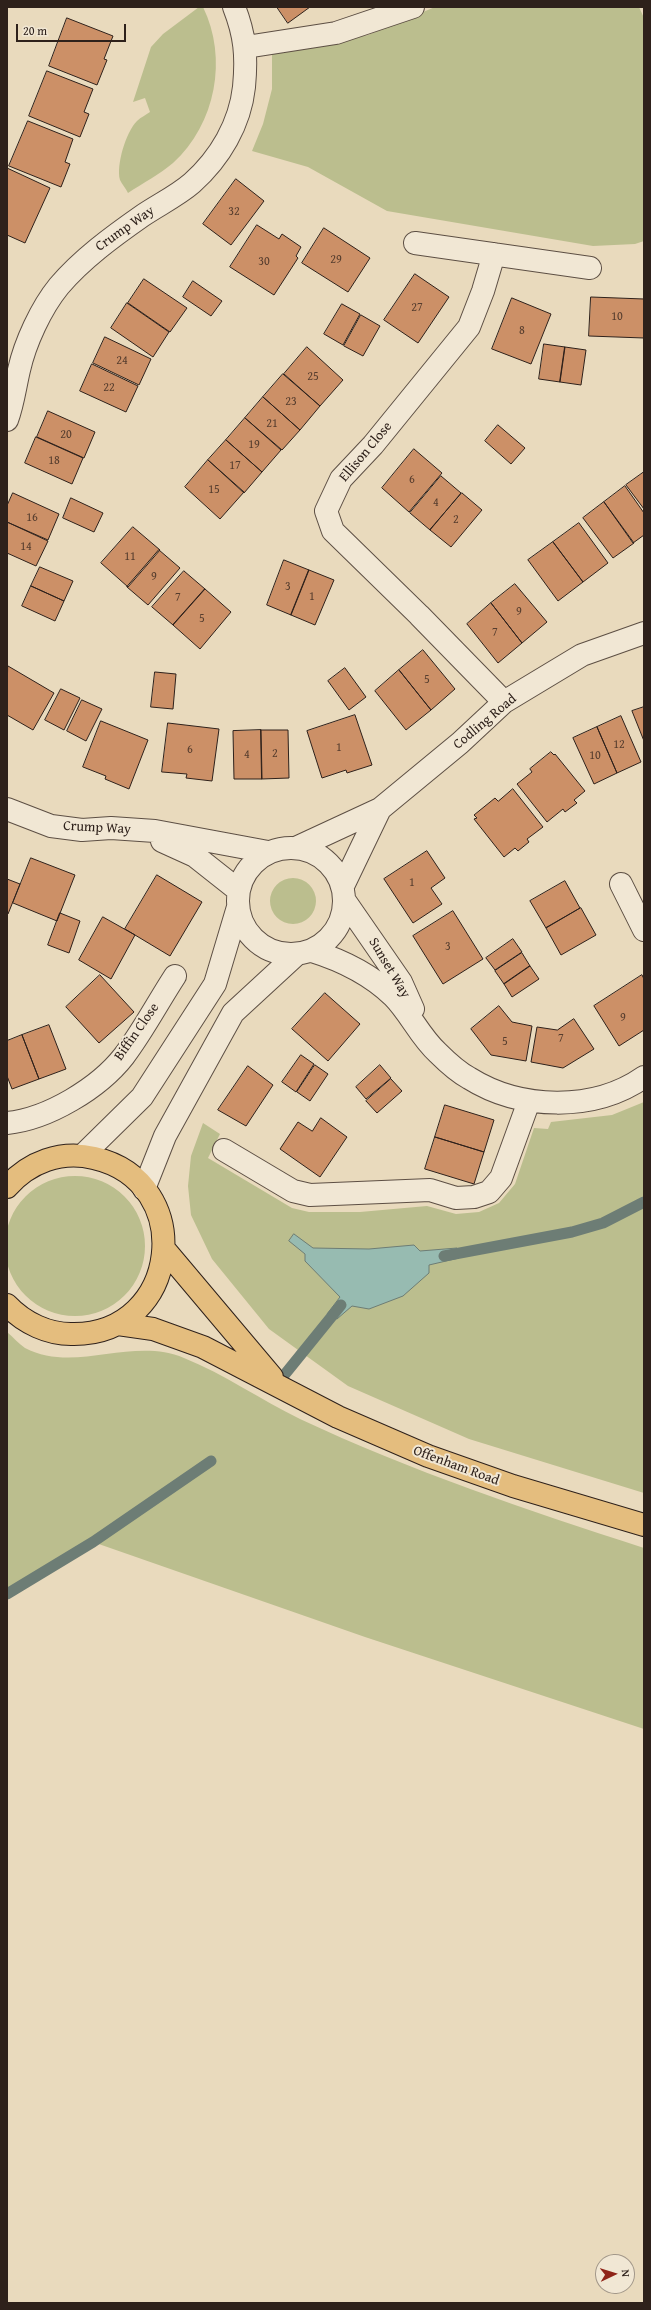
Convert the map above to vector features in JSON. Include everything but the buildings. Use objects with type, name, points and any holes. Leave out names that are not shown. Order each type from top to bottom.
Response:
[{"type":"main road","points":[[7,1187],[18,1174],[38,1162],[60,1156],[83,1155],[113,1164],[127,1172],[144,1188],[156,1207],[163,1228],[165,1250],[158,1279],[142,1305],[118,1324],[90,1334],[60,1334],[31,1324],[7,1305]]},
{"type":"main road","name":"Offenham Road","points":[[165,1250],[277,1384]]},
{"type":"main road","name":"Offenham Road","points":[[118,1324],[153,1329],[203,1347],[277,1384],[338,1417],[428,1456],[513,1486],[644,1525]]},
{"type":"street","name":"Crump Way","points":[[7,420],[13,405],[19,369],[33,329],[58,287],[95,250],[192,183],[210,164],[223,147],[242,103],[246,47],[234,7]]},
{"type":"street","points":[[246,47],[336,33],[413,7]]},
{"type":"street","points":[[415,243],[590,268]]},
{"type":"street","name":"Ellison Close","points":[[494,254],[483,291],[469,327],[373,445],[341,479],[326,511],[333,531],[419,615],[504,702]]},
{"type":"street","name":"Codling Road","points":[[298,847],[380,809],[460,743],[504,702],[582,655],[644,633]]},
{"type":"street","name":"Crump Way","points":[[7,809],[51,826],[82,830],[111,828],[155,831],[268,852]]},
{"type":"street","name":"Codling Road","points":[[344,893],[380,809]]},
{"type":"street","name":"Crump Way","points":[[141,831],[194,856],[238,898]]},
{"type":"street","points":[[83,1155],[142,1097],[215,984],[244,875],[251,866],[268,852],[283,848],[298,847],[313,851],[326,860],[337,871],[344,893],[342,917],[336,931],[325,942],[304,952],[233,1013],[165,1136],[144,1188]]},
{"type":"street","points":[[621,884],[644,930]]},
{"type":"street","name":"Sunset Way","points":[[344,893],[401,982],[426,1038]]},
{"type":"street","points":[[238,898],[243,923],[252,937],[264,947],[280,953],[304,952]]},
{"type":"street","name":"Sunset Way","points":[[304,952],[336,958],[357,969],[393,996],[437,1052],[469,1078],[500,1093],[530,1101],[572,1104],[601,1097],[644,1077]]},
{"type":"street","name":"Biffin Close","points":[[7,1123],[46,1113],[91,1088],[124,1056],[175,976]]},
{"type":"street","points":[[224,1150],[292,1191],[310,1195],[430,1190],[456,1198],[474,1197],[489,1192],[501,1178],[530,1101]]},
{"type":"green space","points":[[199,7],[203,7],[211,27],[215,47],[216,68],[214,90],[208,110],[188,147],[173,163],[128,193],[120,180],[119,166],[123,149],[133,126],[150,112],[145,98],[133,102],[151,47],[163,34]]},
{"type":"green space","points":[[435,7],[639,7],[644,18],[644,241],[635,244],[593,246],[387,211],[308,167],[252,151],[263,124],[272,89],[272,54],[368,35]]},
{"type":"green space","points":[[298,878],[310,884],[315,892],[315,910],[310,918],[302,923],[288,924],[276,918],[271,910],[270,896],[276,884],[284,879]]},
{"type":"green space","points":[[644,1102],[644,1493],[469,1439],[348,1386],[269,1329],[212,1259],[191,1215],[188,1186],[191,1156],[203,1123],[220,1134],[208,1158],[292,1208],[309,1212],[360,1212],[427,1206],[456,1214],[479,1212],[499,1203],[515,1184],[534,1128],[548,1129],[551,1122],[612,1115]]},
{"type":"green space","points":[[75,1176],[95,1179],[102,1182],[114,1188],[129,1202],[142,1226],[145,1246],[142,1266],[139,1273],[133,1285],[119,1300],[95,1313],[75,1316],[55,1313],[48,1310],[36,1304],[21,1290],[8,1266],[5,1246],[8,1226],[11,1219],[17,1207],[31,1192],[55,1179]]},
{"type":"green space","points":[[7,1332],[20,1345],[44,1355],[84,1357],[144,1351],[164,1352],[184,1358],[228,1379],[300,1419],[384,1456],[470,1489],[644,1548],[644,1729],[365,1637],[93,1542],[7,1594]]},
{"type":"water","points":[[294,1234],[313,1248],[369,1249],[414,1245],[420,1251],[457,1248],[459,1258],[429,1265],[429,1273],[403,1296],[369,1309],[352,1306],[337,1319],[327,1314],[340,1297],[305,1261],[305,1254],[289,1241]]},
{"type":"waterway","points":[[444,1256],[572,1232],[603,1223],[644,1202]]},
{"type":"waterway","points":[[277,1384],[341,1305]]},
{"type":"waterway","points":[[7,1594],[93,1542],[211,1461]]}]
